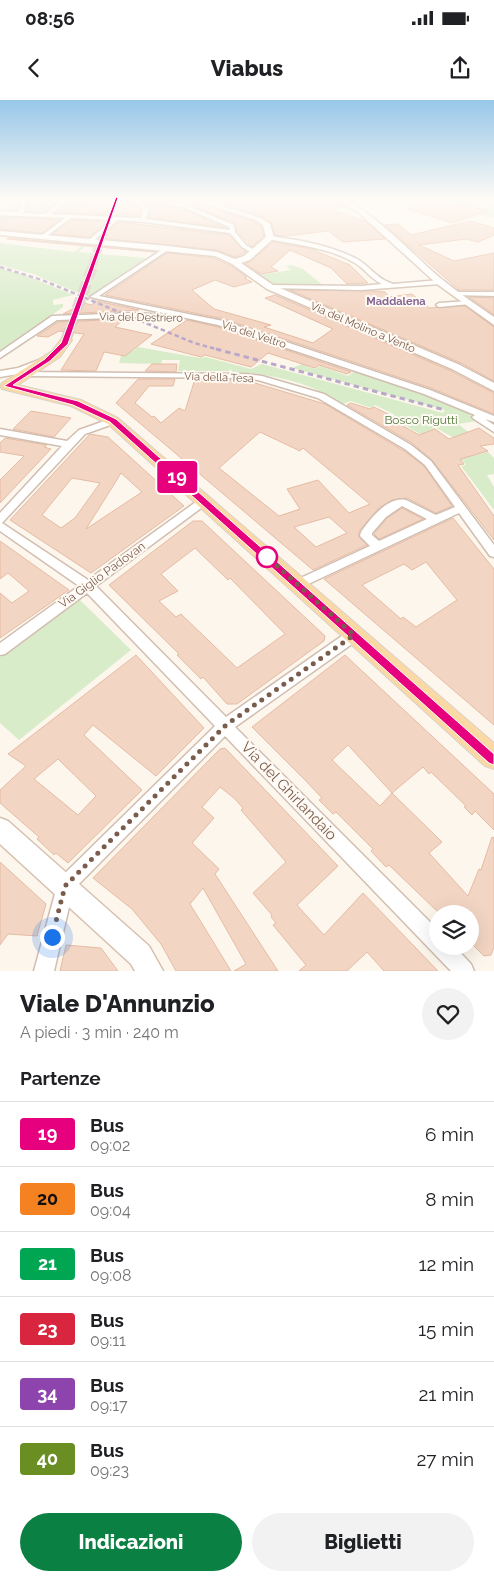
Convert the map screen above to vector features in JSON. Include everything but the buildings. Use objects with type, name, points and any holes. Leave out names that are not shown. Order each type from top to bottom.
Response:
[{"type":"main road","name":"Via del Molino a Vento","points":[[63,239],[217,254],[235,262],[270,287],[456,367],[494,388]]},
{"type":"main road","points":[[235,262],[247,258],[269,239]]},
{"type":"main road","points":[[388,239],[440,282],[494,322]]},
{"type":"main road","points":[[2,384],[27,374],[56,354],[66,340]]},
{"type":"main road","points":[[2,384],[56,354]]},
{"type":"main road","points":[[2,384],[76,403],[113,420],[494,758]]},
{"type":"main road","points":[[0,829],[140,954],[150,971]]},
{"type":"street","points":[[238,239],[244,246],[254,252]]},
{"type":"street","points":[[274,239],[310,245],[341,255],[368,268],[381,282],[392,285]]},
{"type":"street","name":"Via del Veltro","points":[[168,248],[94,298],[204,319],[313,353],[427,392],[494,419]]},
{"type":"street","points":[[375,288],[381,285],[381,282]]},
{"type":"street","points":[[270,287],[375,288],[440,282]]},
{"type":"street","points":[[456,294],[494,294]]},
{"type":"street","points":[[439,305],[468,303]]},
{"type":"street","name":"Via del Destriero","points":[[0,356],[56,317],[137,315],[204,319]]},
{"type":"street","name":"Via della Tesa","points":[[27,374],[230,375],[259,378],[308,391],[333,402],[408,447],[428,463],[494,553]]},
{"type":"street","points":[[464,408],[494,429]]},
{"type":"street","points":[[0,520],[82,432],[113,420]]},
{"type":"street","points":[[0,432],[69,444]]},
{"type":"street","name":"Via Giglio Padovan","points":[[0,650],[204,501]]},
{"type":"street","points":[[378,547],[366,536],[367,532],[383,513],[394,505],[402,502],[436,519]]},
{"type":"street","points":[[298,584],[460,509]]},
{"type":"street","name":"Via del Ghirlandaio","points":[[0,526],[88,586],[429,935]]},
{"type":"street","points":[[44,971],[65,886],[226,725],[354,635]]},
{"type":"street","name":"Via del Ghirlandaio","points":[[449,955],[464,971]]},
{"type":"green space","points":[[86,242],[89,242],[79,252],[146,258],[88,297],[33,274],[0,265],[0,243],[74,252]]},
{"type":"green space","points":[[292,265],[303,269],[324,286],[276,285],[260,275],[291,270],[286,266]]},
{"type":"green space","points":[[0,268],[27,276],[73,295],[53,300],[53,305],[63,304],[63,307],[0,352]]},
{"type":"green space","name":"Bosco Rigutti","points":[[138,347],[200,358],[206,357],[251,369],[262,364],[443,413],[445,410],[292,368],[302,364],[315,369],[320,366],[348,376],[356,370],[463,409],[477,421],[458,424],[471,434],[463,443],[436,428],[429,431],[449,449],[461,455],[477,455],[488,452],[494,458],[494,474],[487,475],[494,487],[494,510],[461,466],[466,465],[463,461],[454,461],[439,445],[392,418],[395,415],[375,405],[371,408],[351,401],[343,404],[318,390],[290,380],[233,372],[230,369],[229,371],[178,371],[180,360],[162,360],[161,364],[119,363],[121,356],[128,350],[133,351]]},
{"type":"green space","points":[[79,599],[131,650],[19,740],[0,723],[0,657]]},
{"type":"tunnel","points":[[92,266],[102,239]]},
{"type":"tunnel","points":[[66,340],[93,265]]},
{"type":"railway","points":[[0,267],[42,280],[194,343],[220,350]]},
{"type":"railway","points":[[216,349],[445,410]]},
{"type":"bus line","name":"19","points":[[102,239],[64,344],[56,354],[7,386],[76,403],[113,420],[494,758]]},
{"type":"district","name":"Maddalena","points":[[396,301]]},
{"type":"route","points":[[52,937],[65,886],[226,725],[354,635],[267,557]]}]
